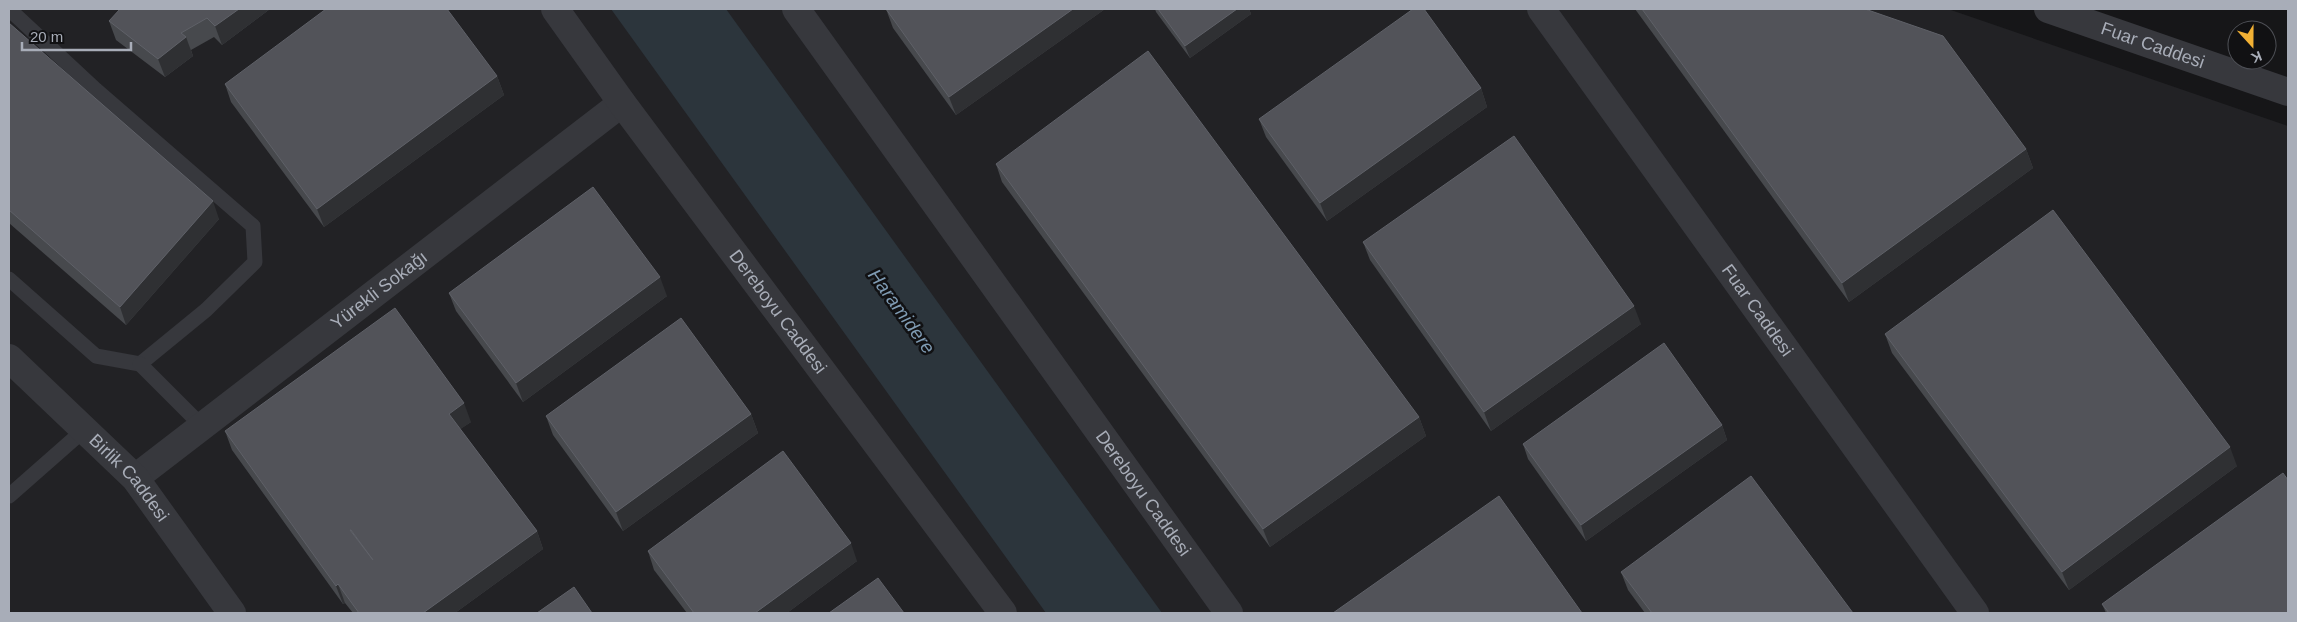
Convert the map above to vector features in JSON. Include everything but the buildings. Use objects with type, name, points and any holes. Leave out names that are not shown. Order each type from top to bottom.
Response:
[{"type":"street","name":"Dereboyu Caddesi","points":[[555,9],[622,103],[1004,613]]},
{"type":"street","name":"Dereboyu Caddesi","points":[[796,9],[1229,613]]},
{"type":"street","name":"Fuar Caddesi","points":[[1541,9],[1975,613]]},
{"type":"street","name":"Fuar Caddesi","points":[[2048,9],[2288,92]]},
{"type":"street","name":"Yürekli Sokağı","points":[[135,478],[622,103]]},
{"type":"street","name":"Birlik Caddesi","points":[[9,358],[135,478],[232,613]]},
{"type":"lane","points":[[9,9],[96,90],[253,226],[255,262],[206,310],[140,364]]},
{"type":"lane","points":[[9,278],[96,356],[140,364],[202,426]]},
{"type":"lane","points":[[9,496],[84,430]]},
{"type":"shaded area","points":[[9,9],[1948,9],[2288,126],[2288,613],[9,613]]},
{"type":"water","name":"Haramidere","points":[[611,9],[726,9],[1162,613],[1046,613]]}]
